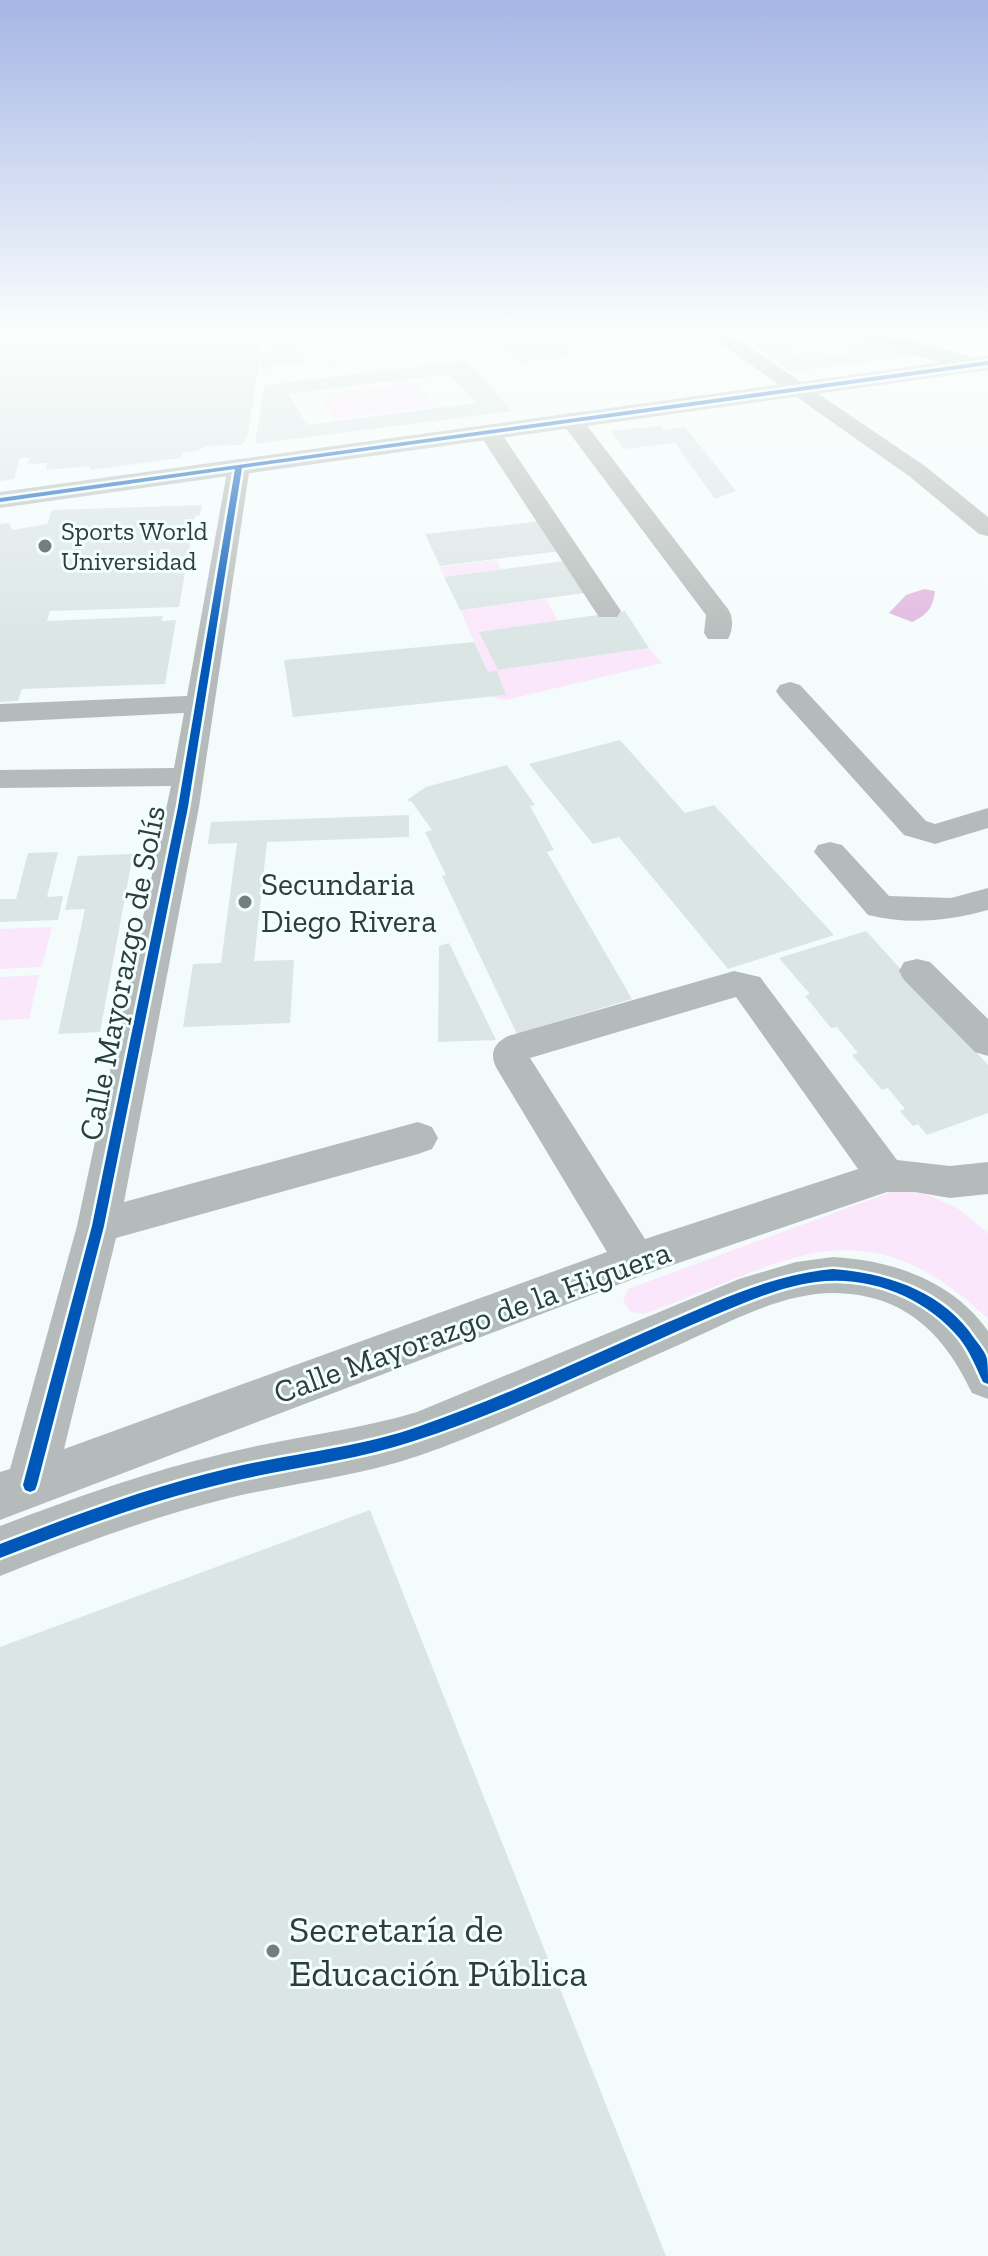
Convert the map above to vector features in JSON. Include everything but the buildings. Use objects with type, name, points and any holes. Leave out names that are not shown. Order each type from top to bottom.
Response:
[{"type":"main road","points":[[0,500],[435,439]]},
{"type":"street","points":[[494,439],[608,611]]},
{"type":"street","points":[[585,439],[719,615],[718,633]]},
{"type":"street","points":[[870,439],[917,471],[988,529]]},
{"type":"street","name":"Calle Mayorazgo de Solís","points":[[15,1490],[98,1226],[187,777],[239,466]]},
{"type":"street","points":[[790,691],[915,828],[935,834],[988,818]]},
{"type":"street","points":[[0,713],[200,704]]},
{"type":"street","points":[[0,779],[187,777]]},
{"type":"street","points":[[830,852],[880,907],[951,909],[988,899]]},
{"type":"street","points":[[917,971],[988,1042]]},
{"type":"street","points":[[635,1260],[511,1059],[512,1051],[734,984],[747,986],[886,1176]]},
{"type":"street","points":[[98,1226],[418,1138]]},
{"type":"street","name":"Calle Mayorazgo de la Higuera","points":[[15,1490],[635,1260],[886,1176],[969,1180],[988,1207]]},
{"type":"street","points":[[0,1551],[162,1494],[286,1463],[372,1448],[417,1434],[511,1397],[722,1305],[809,1277],[852,1275],[897,1286],[918,1296],[938,1308],[971,1341],[983,1361],[988,1378]]},
{"type":"shaded area","points":[[496,560],[502,570],[444,577],[440,567]]},
{"type":"shaded area","points":[[924,589],[935,591],[931,606],[922,617],[912,622],[889,613],[906,595]]},
{"type":"shaded area","points":[[546,599],[558,621],[480,632],[499,670],[649,648],[662,663],[506,700],[490,697],[505,695],[497,672],[488,672],[460,610]]},
{"type":"shaded area","points":[[52,927],[42,967],[0,969],[0,929]]},
{"type":"shaded area","points":[[39,975],[29,1019],[0,1020],[0,977]]},
{"type":"shaded area","points":[[907,1186],[956,1207],[988,1233],[988,1319],[942,1282],[900,1260],[860,1251],[820,1252],[781,1262],[644,1314],[631,1312],[623,1301],[628,1289]]},
{"type":"cycle path","points":[[0,500],[438,439]]},
{"type":"cycle path","points":[[30,1485],[98,1226],[183,807],[239,466]]},
{"type":"cycle path","points":[[0,1551],[171,1491],[417,1434],[734,1301],[815,1276],[858,1277],[882,1282],[928,1302],[965,1335],[988,1378]]},
{"type":"place","name":"Sports World Universidad","points":[[45,546]]},
{"type":"place","name":"Secundaria Diego Rivera","points":[[245,902]]},
{"type":"place","name":"Secretaría de Educación Pública","points":[[273,1951]]}]
